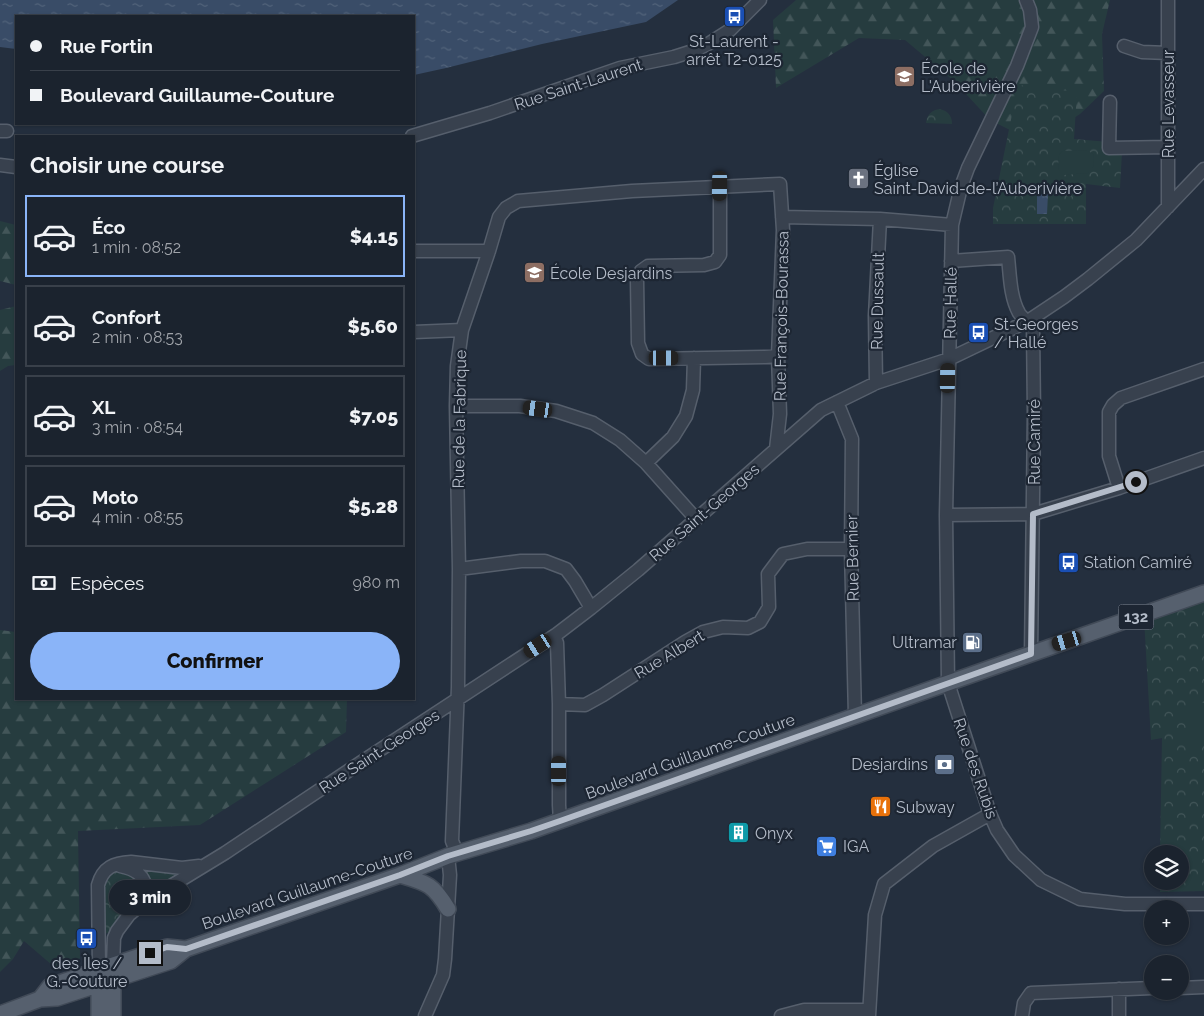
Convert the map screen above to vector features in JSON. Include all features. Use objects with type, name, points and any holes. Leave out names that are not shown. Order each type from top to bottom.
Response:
[{"type":"main road","name":"Boulevard Guillaume-Couture","points":[[0,1014],[40,999],[57,998],[106,975],[171,961],[186,949],[453,855],[560,821],[1204,593]]},
{"type":"main road","points":[[400,875],[421,881],[432,887],[448,909]]},
{"type":"main road","points":[[99,1016],[106,975]]},
{"type":"main road","points":[[106,975],[113,1016]]},
{"type":"street","name":"Rue Saint-Laurent","points":[[415,135],[490,113],[620,68],[674,57],[693,51],[730,30],[760,0]]},
{"type":"street","name":"Rue Hallé","points":[[948,683],[946,515],[952,225],[961,187],[974,152],[1017,66],[1032,27],[1030,10],[1026,0]]},
{"type":"street","name":"Rue Levasseur","points":[[1168,0],[1168,207]]},
{"type":"street","points":[[1124,46],[1142,52],[1168,52]]},
{"type":"street","points":[[1110,102],[1109,148],[1168,146]]},
{"type":"street","points":[[0,165],[15,167]]},
{"type":"street","name":"Rue Saint-Georges","points":[[130,914],[143,903],[286,813],[554,636],[638,570],[821,410],[876,383],[949,359],[1028,321],[1072,291],[1136,240],[1204,169]]},
{"type":"street","name":"Rue de la Fabrique","points":[[426,1016],[443,975],[453,855],[458,699],[457,366],[462,330],[499,217],[506,208],[518,201],[632,191],[780,184]]},
{"type":"street","name":"Rue François-Bourassa","points":[[776,449],[780,414],[778,356],[783,230],[780,184]]},
{"type":"street","points":[[720,186],[720,255],[715,262],[704,265],[648,266],[641,271],[637,280],[638,343],[642,354],[649,359],[778,356]]},
{"type":"street","points":[[782,217],[880,219],[952,225]]},
{"type":"street","name":"Rue Dussault","points":[[876,383],[874,316],[880,219]]},
{"type":"street","points":[[415,251],[489,251]]},
{"type":"street","points":[[951,261],[1008,257],[1015,304],[1020,314],[1028,321]]},
{"type":"street","name":"Rue Camiré","points":[[1028,321],[1033,327],[1034,414],[1031,654]]},
{"type":"street","points":[[415,332],[462,330]]},
{"type":"street","points":[[646,463],[674,438],[686,416],[693,390],[694,358]]},
{"type":"street","points":[[1119,488],[1109,456],[1109,412],[1112,405],[1121,398],[1204,370]]},
{"type":"street","name":"Rue Bernier","points":[[837,402],[852,439],[851,549],[855,716]]},
{"type":"street","points":[[456,406],[520,406],[556,411],[593,423],[620,440],[646,463],[696,519]]},
{"type":"street","points":[[946,515],[1033,514],[1119,488],[1204,458]]},
{"type":"street","name":"Rue Albert","points":[[559,704],[585,705],[703,632],[723,627],[748,628],[760,622],[769,607],[768,574],[783,554],[807,549],[851,549]]},
{"type":"street","points":[[459,569],[520,561],[545,561],[566,569],[591,608]]},
{"type":"street","points":[[554,636],[557,643],[559,704],[558,805],[560,821]]},
{"type":"street","name":"Rue des Rubis","points":[[948,683],[990,814],[997,830],[1014,855],[1040,880],[1080,900],[1125,904],[1204,904]]},
{"type":"street","points":[[781,1016],[804,1010],[869,1013],[875,916],[884,884],[933,846],[990,814]]},
{"type":"street","name":"Rue Saint-Georges","points":[[116,865],[123,862],[132,862],[182,868],[204,866]]},
{"type":"street","points":[[106,975],[98,885],[100,877],[108,868],[116,865]]},
{"type":"street","name":"Rue Saint-Georges","points":[[106,975],[117,931],[146,892],[146,885],[139,873],[116,865]]},
{"type":"street","points":[[1189,988],[1204,987]]},
{"type":"street","points":[[1022,1016],[1024,1003],[1031,993],[1144,988]]},
{"type":"street","points":[[1119,989],[1119,1016]]},
{"type":"green space","points":[[796,0],[1110,0],[1102,34],[1104,91],[1080,114],[1036,143],[990,120],[955,82],[905,40],[859,38],[776,88],[773,20]]},
{"type":"green space","points":[[1018,85],[1077,92],[1074,139],[1109,142],[1122,152],[1120,188],[1086,184],[1086,224],[993,224],[993,208]]},
{"type":"green space","points":[[940,109],[949,114],[952,124],[926,123],[930,113]]},
{"type":"green space","points":[[1087,150],[1093,154],[1094,166],[1088,173],[1064,175],[1059,170],[1059,157],[1063,151]]},
{"type":"green space","points":[[0,221],[15,225],[15,285],[0,281]]},
{"type":"green space","points":[[15,306],[15,365],[8,366],[0,371],[0,310]]},
{"type":"green space","points":[[1204,598],[1204,891],[1160,892],[1160,890],[1189,890],[1189,845],[1160,845],[1162,738],[1151,740],[1144,618]]},
{"type":"green space","points":[[0,630],[15,632],[15,700],[347,700],[346,732],[200,825],[78,831],[80,958],[73,966],[59,971],[24,941],[13,959],[0,972]]},
{"type":"green space","points":[[1187,703],[1204,703],[1204,744],[1187,744]]},
{"type":"green space","points":[[204,866],[143,903],[117,931],[98,935],[98,896],[108,868]]},
{"type":"water","points":[[0,0],[678,0],[646,22],[542,44],[415,75],[415,15],[15,15],[15,49],[0,47]]},
{"type":"water","points":[[1037,194],[1048,194],[1047,214],[1037,214]]},
{"type":"place","name":"St-Laurent - arrêt T2-0125","points":[[734,17]]},
{"type":"place","name":"École de L'Auberivière","points":[[905,77]]},
{"type":"place","name":"Église Saint-David-de-l’Auberivière","points":[[858,179]]},
{"type":"place","name":"École Desjardins","points":[[534,273]]},
{"type":"place","name":"St-Georges / Hallé","points":[[978,333]]},
{"type":"place","name":"Station Camiré","points":[[1068,562]]},
{"type":"place","name":"Ultramar","points":[[973,642]]},
{"type":"place","name":"Desjardins","points":[[944,764]]},
{"type":"place","name":"Subway","points":[[880,807]]},
{"type":"place","name":"Onyx","points":[[739,833]]},
{"type":"place","name":"IGA","points":[[827,846]]},
{"type":"place","name":"des Îles / G.-Couture","points":[[87,939]]},
{"type":"route","points":[[150,953],[167,947],[186,949],[400,875],[448,856],[560,821],[1031,654],[1033,514],[1136,482]]}]
